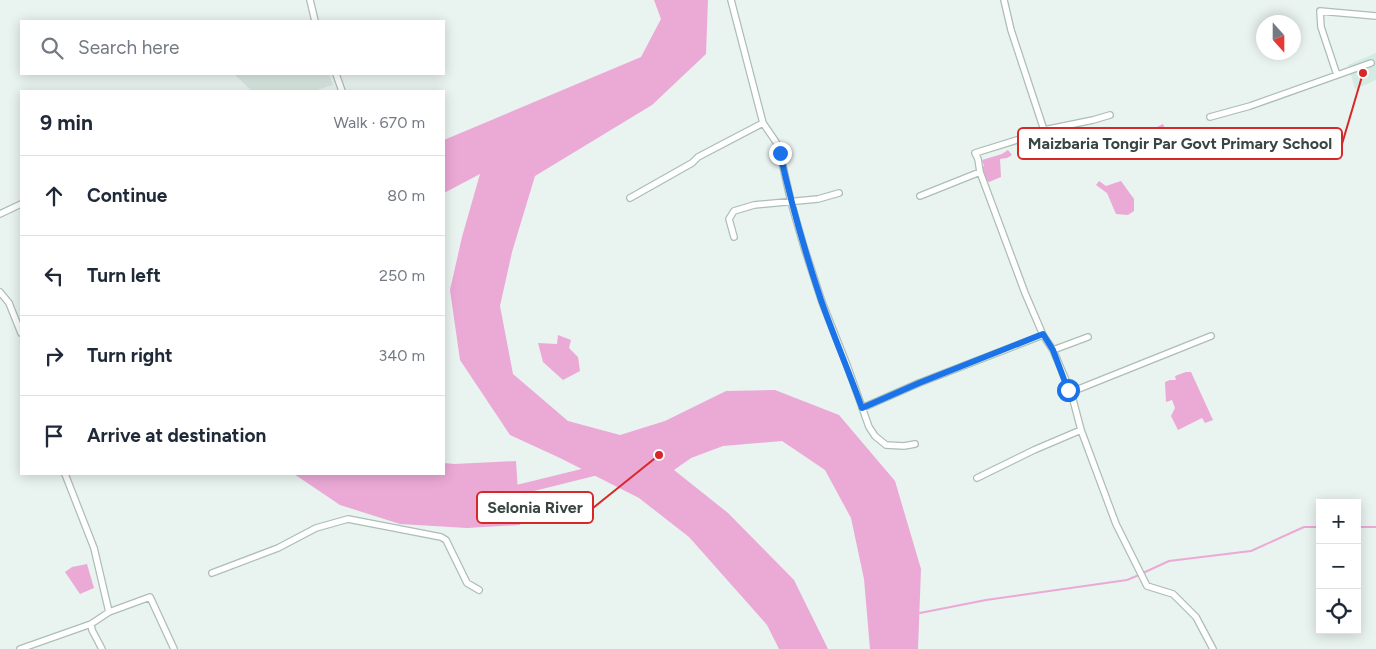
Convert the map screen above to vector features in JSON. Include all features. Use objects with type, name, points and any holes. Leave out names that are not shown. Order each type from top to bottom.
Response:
[{"type":"street","points":[[310,0],[315,20]]},
{"type":"street","points":[[731,0],[763,123],[776,142],[780,153],[804,247],[822,302],[869,427],[875,436],[886,445],[904,446],[915,444]]},
{"type":"street","points":[[1004,0],[1011,30],[1044,130]]},
{"type":"street","points":[[1337,74],[1322,27],[1320,11],[1376,16]]},
{"type":"street","points":[[1210,117],[1250,106],[1371,63]]},
{"type":"street","points":[[336,75],[342,90]]},
{"type":"street","points":[[1110,115],[1044,130],[975,153],[980,172],[1025,293],[1071,392],[1081,430],[1116,524],[1146,586],[1173,594],[1196,617],[1213,649]]},
{"type":"street","points":[[630,198],[692,163],[698,157],[763,123]]},
{"type":"street","points":[[920,196],[980,172]]},
{"type":"street","points":[[734,237],[729,219],[734,211],[754,205],[818,199],[839,194]]},
{"type":"street","points":[[0,214],[20,204]]},
{"type":"street","points":[[0,292],[9,303],[20,330]]},
{"type":"street","points":[[862,408],[919,383],[1043,334]]},
{"type":"street","points":[[1071,392],[1211,336]]},
{"type":"street","points":[[1053,350],[1088,337]]},
{"type":"street","points":[[977,478],[1034,450],[1081,430]]},
{"type":"street","points":[[64,475],[94,548],[109,612]]},
{"type":"street","points":[[212,574],[278,548],[316,528],[348,518],[440,537],[446,540],[467,583],[479,590]]},
{"type":"street","points":[[20,649],[90,624],[109,612],[150,597],[174,649]]},
{"type":"street","points":[[90,624],[102,649]]},
{"type":"shaded area","points":[[654,0],[708,0],[706,54],[652,105],[535,176],[512,252],[500,306],[513,374],[568,421],[620,435],[665,421],[726,391],[775,390],[839,415],[895,481],[921,569],[918,649],[870,649],[864,579],[851,518],[825,470],[782,441],[723,446],[691,458],[674,470],[728,513],[794,580],[828,649],[779,649],[767,625],[689,537],[639,498],[510,435],[460,360],[450,290],[462,237],[480,174],[445,192],[445,140],[641,57],[661,19]]},
{"type":"shaded area","points":[[1376,53],[1376,80],[1355,89],[1348,65]]},
{"type":"shaded area","points":[[235,75],[329,75],[333,85],[316,90],[251,90]]},
{"type":"shaded area","points":[[1163,124],[1171,142],[1164,148],[1154,144],[1151,139],[1154,136],[1151,130]]},
{"type":"shaded area","points":[[1008,150],[1012,155],[1000,159],[1001,177],[989,182],[985,179],[981,167],[984,166],[982,160],[1002,154]]},
{"type":"shaded area","points":[[1099,181],[1106,186],[1121,181],[1134,199],[1134,211],[1128,215],[1116,214],[1107,193],[1096,185]]},
{"type":"shaded area","points":[[558,335],[571,340],[569,348],[578,357],[580,371],[563,380],[543,362],[538,343],[557,344]]},
{"type":"shaded area","points":[[1191,372],[1213,420],[1205,423],[1202,418],[1178,430],[1171,416],[1175,408],[1172,400],[1166,402],[1165,382],[1176,380],[1175,376]]},
{"type":"shaded area","points":[[516,461],[520,525],[467,528],[400,524],[340,505],[295,475],[445,475],[445,463]]},
{"type":"shaded area","points":[[87,564],[94,588],[80,594],[65,572],[72,567]]},
{"type":"waterway","points":[[505,493],[602,469]]},
{"type":"waterway","points":[[1143,573],[1169,561],[1251,551],[1304,527],[1316,527]]},
{"type":"waterway","points":[[1361,527],[1376,527]]},
{"type":"waterway","points":[[920,613],[986,600],[1127,580],[1139,575]]},
{"type":"place","name":"Maizbaria Tongir Par Govt Primary School","points":[[1363,73]]},
{"type":"place","name":"Selonia River","points":[[659,455]]},
{"type":"route","points":[[780,153],[804,247],[836,342],[847,365],[862,408],[919,383],[1043,334],[1053,350],[1068,390]]}]
